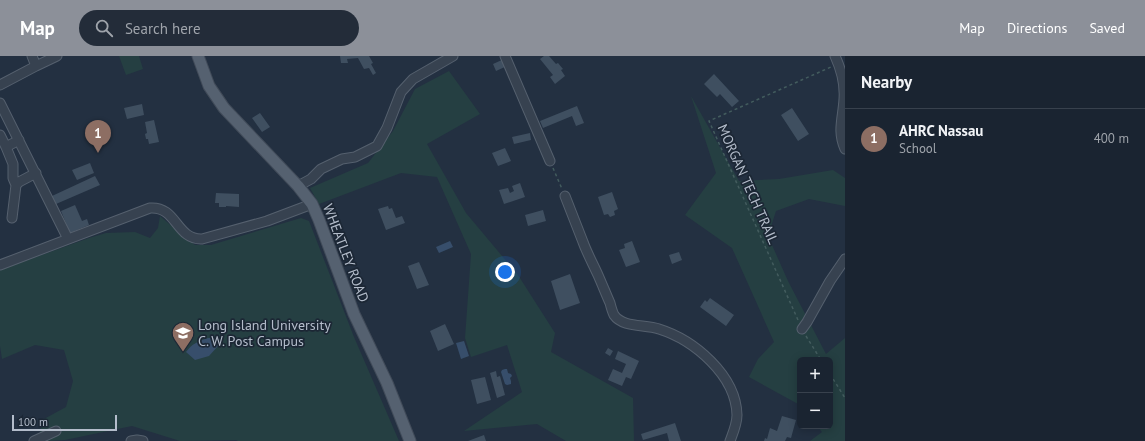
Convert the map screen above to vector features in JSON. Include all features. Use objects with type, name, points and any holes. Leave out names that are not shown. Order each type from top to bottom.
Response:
[{"type":"main road","name":"WHEATLEY ROAD","points":[[198,56],[209,86],[224,108],[298,186],[312,204],[354,314],[386,383],[410,441]]},
{"type":"street","points":[[32,56],[36,66]]},
{"type":"street","points":[[0,85],[57,56]]},
{"type":"street","points":[[298,186],[311,179],[321,169],[342,159],[355,157],[377,146],[387,128],[401,92],[414,79],[454,56]]},
{"type":"street","points":[[505,56],[550,161]]},
{"type":"street","points":[[837,60],[843,80],[844,97],[840,131],[845,149]]},
{"type":"street","points":[[0,103],[68,239]]},
{"type":"street","points":[[0,135],[13,164],[13,178],[16,185],[12,218]]},
{"type":"street","points":[[6,147],[19,140]]},
{"type":"street","points":[[16,185],[36,173]]},
{"type":"street","points":[[565,196],[583,243],[614,314],[620,321],[659,328],[675,334],[694,346],[714,365],[725,379],[733,397],[737,416],[730,441]]},
{"type":"street","points":[[0,265],[150,208],[157,207],[165,210],[189,237],[202,239],[267,221],[312,204]]},
{"type":"street","points":[[802,329],[845,258]]},
{"type":"street","points":[[34,441],[56,431]]},
{"type":"street","points":[[131,441],[143,441]]},
{"type":"path","name":"MORGAN TECH TRAIL","points":[[819,357],[802,329],[709,120],[837,60]]},
{"type":"path","points":[[550,161],[565,196]]},
{"type":"path","points":[[833,379],[845,398]]},
{"type":"green space","points":[[119,56],[139,56],[143,69],[126,75]]},
{"type":"green space","points":[[449,71],[480,114],[427,144],[466,213],[518,275],[555,333],[551,352],[633,398],[634,441],[566,441],[537,424],[464,431],[522,392],[507,345],[471,357],[465,338],[471,254],[437,177],[401,173],[319,204],[310,188],[368,163],[393,131],[415,89]]},
{"type":"green space","points":[[691,96],[739,181],[779,179],[833,170],[845,178],[845,206],[809,199],[776,211],[768,236],[788,281],[826,354],[845,338],[845,441],[810,441],[822,432],[820,429],[833,429],[833,357],[797,357],[797,403],[749,377],[758,359],[774,342],[732,248],[685,215],[716,173]]},
{"type":"green space","name":"Long Island University C. W. Post Campus","points":[[160,216],[195,245],[211,245],[301,218],[309,221],[354,337],[399,441],[180,441],[132,426],[65,440],[44,441],[40,431],[44,419],[66,407],[73,381],[64,350],[35,345],[2,359],[0,346],[0,270],[106,233],[135,232],[150,238],[158,228]]},
{"type":"water","points":[[450,241],[453,247],[439,253],[436,247]]},
{"type":"water","points":[[208,338],[217,338],[218,346],[209,356],[195,360],[186,352],[196,343]]},
{"type":"water","points":[[464,341],[469,356],[461,359],[456,343]]},
{"type":"water","points":[[507,369],[508,373],[512,376],[510,378],[511,384],[505,384],[501,372]]},
{"type":"building","points":[[340,56],[369,56],[376,73],[373,75],[369,68],[364,69],[358,58],[347,59],[348,63],[341,63]]},
{"type":"building","points":[[544,56],[549,56],[563,69],[561,70],[565,76],[555,84],[550,77],[553,75],[540,59]]},
{"type":"building","points":[[504,59],[507,66],[496,71],[493,64]]},
{"type":"building","points":[[714,74],[739,101],[732,107],[720,94],[717,97],[704,84]]},
{"type":"building","points":[[142,104],[144,115],[127,119],[124,108]]},
{"type":"building","points":[[577,106],[584,123],[576,126],[572,116],[543,128],[540,121]]},
{"type":"building","points":[[792,108],[809,134],[798,141],[781,115]]},
{"type":"building","points":[[260,113],[270,127],[262,132],[252,118]]},
{"type":"building","points":[[154,120],[159,142],[149,144],[145,134],[147,133],[145,122]]},
{"type":"building","points":[[530,133],[531,140],[514,144],[512,137]]},
{"type":"building","points":[[505,148],[511,161],[498,166],[492,153]]},
{"type":"building","points":[[90,163],[94,173],[77,180],[72,170]]},
{"type":"building","points":[[95,176],[100,185],[56,204],[52,196]]},
{"type":"building","points":[[520,183],[525,197],[504,204],[499,190],[508,188],[510,193],[514,191],[512,186]]},
{"type":"building","points":[[612,192],[618,209],[614,211],[615,215],[610,217],[608,214],[604,215],[598,197]]},
{"type":"building","points":[[216,193],[239,194],[239,207],[219,207],[219,203],[215,203]]},
{"type":"building","points":[[75,205],[82,221],[87,219],[89,225],[70,233],[61,211]]},
{"type":"building","points":[[388,206],[389,209],[392,208],[396,218],[402,216],[405,223],[386,230],[378,209]]},
{"type":"building","points":[[543,210],[546,221],[528,226],[525,215]]},
{"type":"building","points":[[632,241],[640,262],[626,267],[619,250],[625,248],[624,244]]},
{"type":"building","points":[[679,252],[682,260],[672,264],[669,255]]},
{"type":"building","points":[[419,262],[429,285],[417,289],[408,266]]},
{"type":"building","points":[[570,274],[580,303],[560,310],[551,281]]},
{"type":"building","points":[[710,298],[734,315],[726,326],[700,307],[705,300],[707,302]]},
{"type":"building","points":[[445,324],[454,344],[438,351],[430,331]]},
{"type":"building","points":[[608,348],[613,351],[610,356],[605,353]]},
{"type":"building","points":[[618,351],[639,361],[631,379],[626,377],[622,386],[608,380],[613,369],[622,373],[626,364],[615,359]]},
{"type":"building","points":[[496,371],[497,377],[500,376],[505,395],[497,398],[490,373]]},
{"type":"building","points":[[485,377],[491,400],[477,404],[471,380]]},
{"type":"building","points":[[782,416],[796,420],[791,438],[787,437],[785,441],[764,441],[765,438],[767,439],[770,428],[777,431]]},
{"type":"building","points":[[675,423],[681,441],[669,441],[667,433],[643,440],[641,434]]},
{"type":"building","points":[[484,435],[486,441],[468,441]]},
{"type":"place","name":"AHRC Nassau","points":[[98,153]]},
{"type":"place","name":"Long Island University C. W. Post Campus","points":[[183,352]]}]
